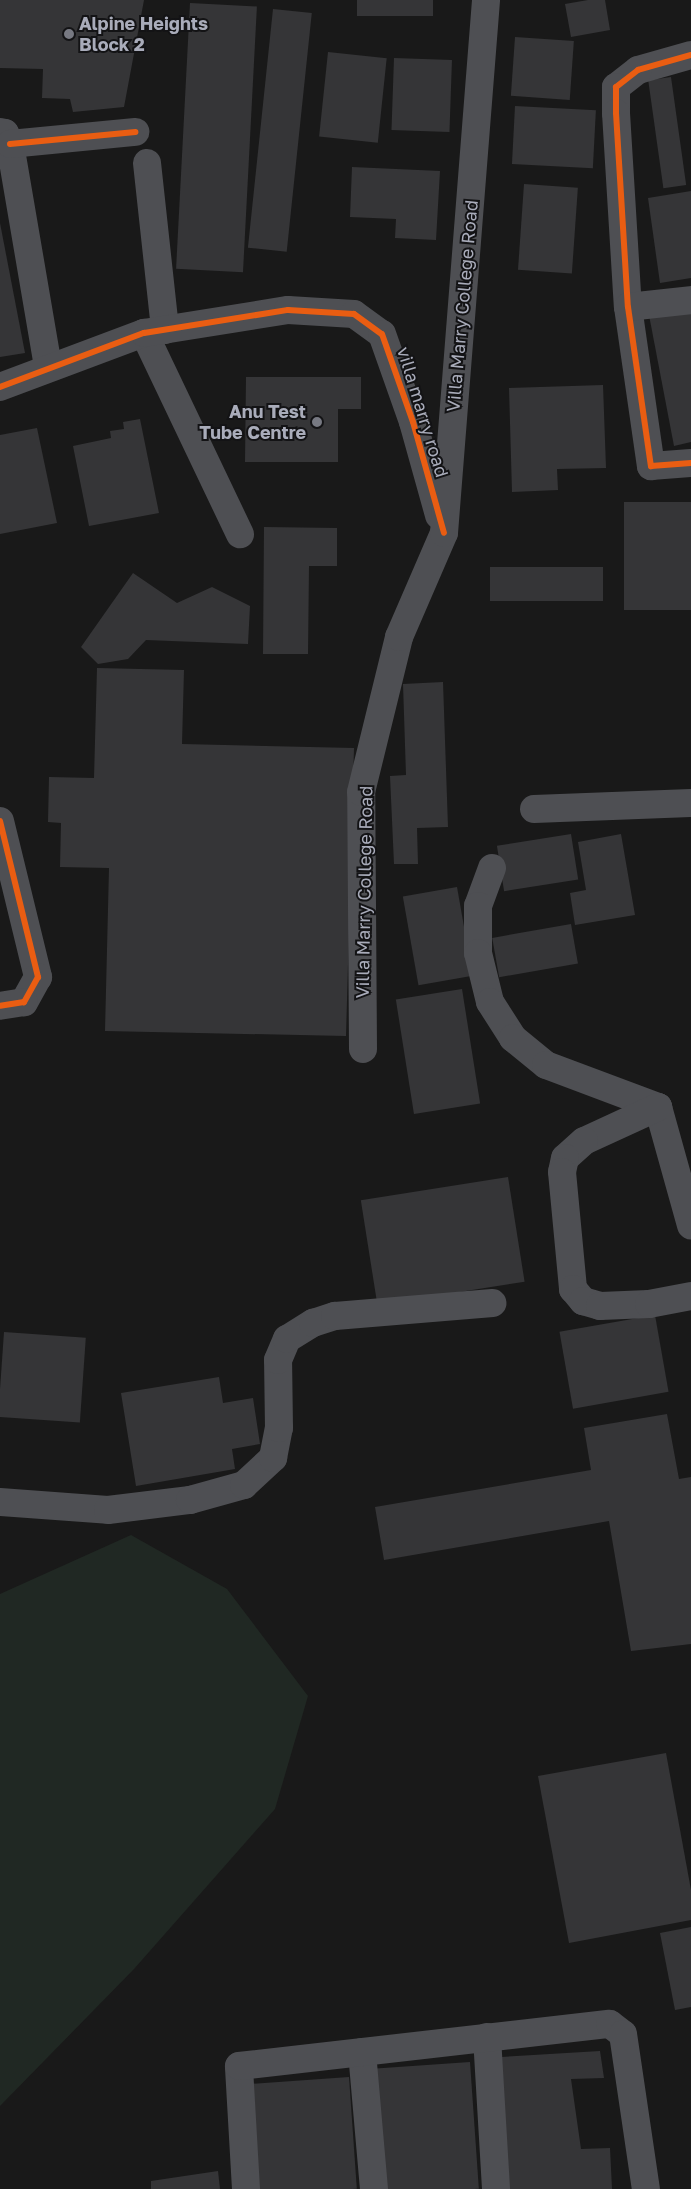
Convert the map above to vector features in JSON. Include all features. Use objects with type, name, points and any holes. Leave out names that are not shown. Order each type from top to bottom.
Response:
[{"type":"street","name":"Villa Marry College Road","points":[[363,1049],[361,792],[399,637],[444,533],[486,0]]},
{"type":"street","points":[[691,55],[638,70],[616,87],[628,307],[651,466],[691,463]]},
{"type":"street","points":[[48,367],[5,138],[135,132]]},
{"type":"street","points":[[147,163],[155,331],[240,534]]},
{"type":"street","points":[[628,307],[691,300]]},
{"type":"street","name":"villa marry road","points":[[0,387],[48,367],[155,331],[288,310],[354,314],[382,334],[408,405],[444,533]]},
{"type":"street","points":[[534,809],[691,803]]},
{"type":"street","points":[[0,821],[38,977],[24,1002],[0,1006]]},
{"type":"street","points":[[492,868],[478,906],[478,953],[490,1002],[513,1038],[546,1065],[658,1107]]},
{"type":"street","points":[[658,1107],[691,1225]]},
{"type":"street","points":[[658,1107],[584,1141],[565,1158],[562,1172],[573,1289],[583,1301],[600,1306],[649,1304],[691,1296]]},
{"type":"street","points":[[0,1502],[108,1510],[190,1500],[244,1485],[273,1458],[279,1428],[278,1360],[287,1339],[313,1323],[335,1316],[492,1303]]},
{"type":"street","points":[[246,2189],[238,2066],[610,2024],[619,2028],[623,2034],[646,2189]]},
{"type":"street","points":[[487,2037],[496,2189]]},
{"type":"street","points":[[362,2052],[374,2189]]},
{"type":"shaded area","points":[[131,1535],[227,1589],[308,1696],[275,1809],[134,1969],[0,2106],[0,1594]]},
{"type":"building","name":"Alpine Heights Block 2","points":[[0,0],[144,0],[124,107],[73,112],[70,99],[42,98],[43,69],[0,68]]},
{"type":"building","points":[[357,0],[433,0],[433,16],[357,16]]},
{"type":"building","points":[[588,0],[605,0],[610,30],[571,37],[565,4]]},
{"type":"building","points":[[190,3],[257,7],[243,272],[176,269]]},
{"type":"building","points":[[273,9],[312,13],[287,252],[248,248]]},
{"type":"building","points":[[515,37],[574,41],[570,100],[511,96]]},
{"type":"building","points":[[328,52],[387,58],[378,143],[319,137]]},
{"type":"building","points":[[394,58],[452,60],[449,132],[391,130]]},
{"type":"building","points":[[671,77],[686,185],[663,188],[648,80]]},
{"type":"building","points":[[515,106],[596,110],[593,168],[512,164]]},
{"type":"building","points":[[352,167],[440,171],[436,240],[395,238],[396,219],[350,217]]},
{"type":"building","points":[[524,184],[578,188],[572,274],[518,270]]},
{"type":"building","points":[[691,191],[691,278],[660,283],[648,198]]},
{"type":"building","points":[[0,223],[25,353],[0,357]]},
{"type":"building","points":[[691,307],[691,442],[674,446],[649,315]]},
{"type":"building","points":[[246,377],[361,377],[361,409],[338,409],[338,462],[245,462]]},
{"type":"building","points":[[603,385],[606,468],[557,469],[558,490],[512,492],[509,388]]},
{"type":"building","points":[[140,419],[159,513],[89,526],[73,446],[111,438],[110,431],[124,429],[123,422]]},
{"type":"building","points":[[37,428],[57,523],[0,534],[0,435]]},
{"type":"building","points":[[624,502],[691,502],[691,610],[624,610]]},
{"type":"building","points":[[264,527],[337,528],[337,566],[309,566],[308,654],[263,654]]},
{"type":"building","points":[[490,567],[603,567],[603,601],[490,601]]},
{"type":"building","points":[[133,573],[177,603],[212,587],[250,606],[248,644],[146,640],[128,659],[98,664],[81,647]]},
{"type":"building","points":[[97,668],[184,670],[182,744],[354,748],[346,1036],[105,1031],[109,868],[60,867],[61,823],[48,822],[49,777],[94,778]]},
{"type":"building","points":[[443,682],[448,827],[417,828],[418,864],[394,864],[390,776],[406,775],[403,684]]},
{"type":"building","points":[[571,834],[578,879],[504,891],[497,846]]},
{"type":"building","points":[[621,834],[635,915],[575,925],[570,893],[586,890],[578,842]]},
{"type":"building","points":[[457,887],[473,976],[418,985],[403,897]]},
{"type":"building","points":[[571,924],[578,963],[499,977],[492,938]]},
{"type":"building","points":[[462,989],[480,1104],[414,1114],[396,999]]},
{"type":"building","points":[[508,1177],[525,1282],[377,1305],[361,1200]]},
{"type":"building","points":[[655,1315],[669,1392],[573,1409],[559,1332]]},
{"type":"building","points":[[4,1332],[86,1338],[80,1423],[0,1417]]},
{"type":"building","points":[[219,1377],[223,1403],[253,1398],[260,1444],[232,1449],[235,1469],[136,1486],[121,1393]]},
{"type":"building","points":[[667,1414],[679,1479],[691,1477],[691,1644],[631,1651],[609,1521],[384,1560],[375,1507],[591,1470],[584,1428]]},
{"type":"building","points":[[666,1753],[691,1890],[691,1920],[569,1943],[538,1776]]},
{"type":"building","points":[[691,1927],[691,2007],[675,2010],[660,1933]]},
{"type":"building","points":[[600,2051],[604,2078],[571,2079],[581,2149],[610,2148],[612,2189],[508,2189],[501,2057]]},
{"type":"building","points":[[470,2062],[479,2189],[385,2189],[376,2069]]},
{"type":"building","points":[[349,2077],[357,2189],[259,2189],[251,2084]]},
{"type":"building","points":[[218,2171],[220,2189],[151,2189],[151,2181]]},
{"type":"cycle path","points":[[691,55],[638,70],[616,87],[628,307],[651,466],[691,463]]},
{"type":"cycle path","points":[[10,144],[135,132]]},
{"type":"cycle path","points":[[0,387],[144,333],[288,310],[354,314],[382,334],[413,422],[444,533]]},
{"type":"cycle path","points":[[0,821],[38,977],[24,1002],[0,1006]]},
{"type":"place","name":"Alpine Heights Block 2","points":[[69,34]]},
{"type":"place","name":"Anu Test Tube Centre","points":[[317,422]]}]
